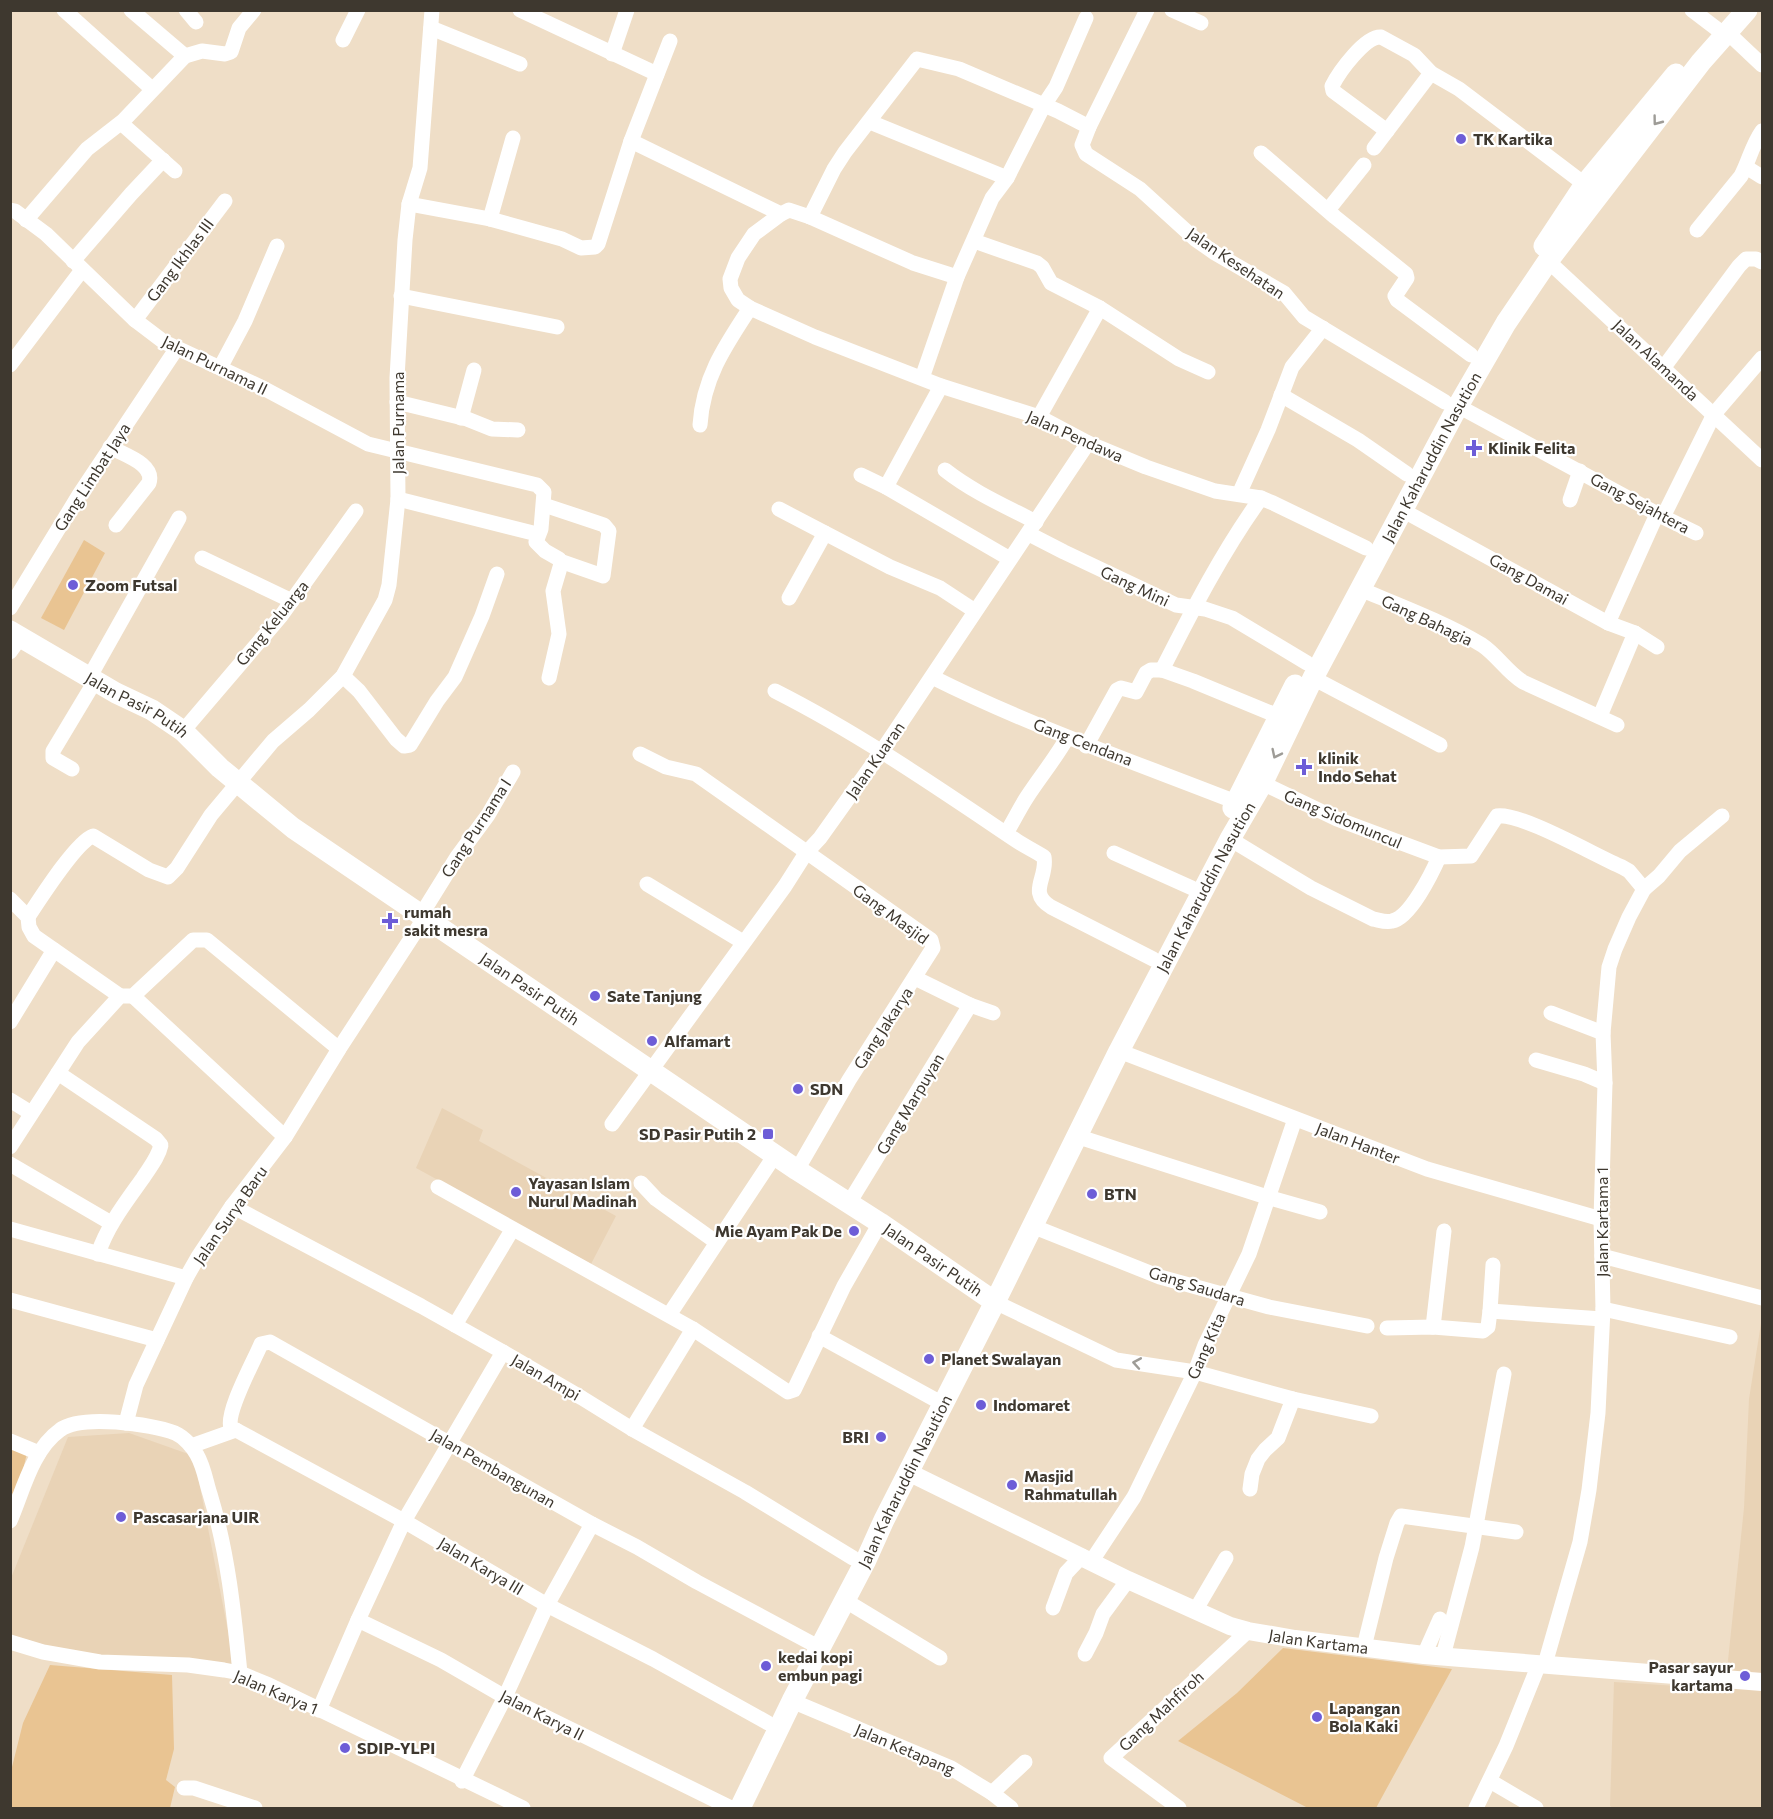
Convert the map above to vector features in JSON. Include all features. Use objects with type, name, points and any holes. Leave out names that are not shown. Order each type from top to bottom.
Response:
[{"type":"highway","name":"Jalan Kaharuddin Nasution","points":[[732,1808],[846,1601],[1103,1054],[1236,802],[1256,780],[1278,716],[1310,671],[1360,589],[1402,510],[1471,355],[1593,190],[1701,62],[1732,10]]},
{"type":"highway","name":"Jalan Kaharuddin Nasution","points":[[1722,30],[1747,10]]},
{"type":"highway","name":"Jalan Kaharuddin Nasution","points":[[747,1782],[768,1723],[934,1399],[1032,1226],[1076,1136],[1230,839],[1366,548],[1407,474],[1451,404],[1593,190]]},
{"type":"highway","name":"Jalan Pasir Putih","points":[[14,640],[152,710],[183,731],[220,768],[293,828],[990,1298]]},
{"type":"main road","name":"Jalan Kartama","points":[[908,1472],[1194,1611],[1248,1631],[1424,1655],[1762,1682]]},
{"type":"street","points":[[131,10],[184,56]]},
{"type":"street","points":[[26,220],[87,149],[121,123],[184,56],[202,51],[225,54],[231,52],[239,28],[254,10]]},
{"type":"street","points":[[343,40],[358,10]]},
{"type":"street","name":"Jalan Purnama","points":[[28,917],[66,863],[88,838],[93,836],[149,870],[168,877],[177,868],[212,815],[273,741],[343,676],[385,600],[389,585],[398,500],[397,402],[401,296],[409,204],[420,168],[432,10]]},
{"type":"street","points":[[520,10],[657,75]]},
{"type":"street","points":[[612,54],[627,10]]},
{"type":"street","name":"Jalan Kesehatan","points":[[1147,10],[1089,127],[1082,145],[1086,154],[1140,189],[1215,253],[1284,293],[1304,317],[1451,404]]},
{"type":"street","points":[[1172,10],[1201,23]]},
{"type":"street","points":[[1692,10],[1722,30],[1762,65]]},
{"type":"street","points":[[71,13],[153,89]]},
{"type":"street","points":[[922,378],[957,277],[992,198],[1007,178],[1044,105],[1056,87],[1086,18]]},
{"type":"street","points":[[431,27],[520,64]]},
{"type":"street","points":[[1387,131],[1333,91],[1332,86],[1367,41],[1378,37],[1414,55],[1431,72],[1458,89],[1593,190]]},
{"type":"street","points":[[409,204],[490,219],[562,239],[581,248],[595,247],[598,244],[631,141],[670,41]]},
{"type":"street","points":[[810,217],[834,169],[916,60],[921,59],[959,69],[1089,127]]},
{"type":"street","points":[[1374,148],[1431,72]]},
{"type":"street","points":[[870,122],[1007,178]]},
{"type":"street","points":[[121,123],[175,171]]},
{"type":"street","points":[[1697,231],[1722,202],[1746,167],[1749,153],[1762,131]]},
{"type":"street","points":[[490,219],[513,138]]},
{"type":"street","points":[[631,141],[781,214]]},
{"type":"street","points":[[1261,153],[1406,274],[1407,278],[1395,296],[1396,300],[1471,355]]},
{"type":"street","points":[[10,365],[78,265],[131,194],[163,160]]},
{"type":"street","points":[[1328,210],[1365,165]]},
{"type":"street","points":[[1746,167],[1762,177]]},
{"type":"street","name":"Gang Ikhlas III","points":[[135,320],[225,201]]},
{"type":"street","name":"Jalan Purnama II","points":[[10,210],[15,211],[45,234],[135,320],[164,342],[313,414],[368,444],[537,485],[544,492],[543,505]]},
{"type":"street","points":[[700,425],[702,398],[711,375],[731,337],[750,308],[738,300],[731,288],[730,279],[733,270],[744,246],[754,234],[781,214],[792,210],[913,262],[957,277]]},
{"type":"street","points":[[974,241],[1037,263],[1042,267],[1051,283],[1100,308],[1179,358],[1208,372]]},
{"type":"street","points":[[220,368],[244,321],[277,246]]},
{"type":"street","points":[[1664,367],[1739,266],[1746,259],[1756,259],[1762,262]]},
{"type":"street","name":"Jalan Alamanda","points":[[1548,261],[1762,460]]},
{"type":"street","points":[[401,296],[557,327]]},
{"type":"street","name":"Jalan Pendawa","points":[[750,308],[815,338],[941,386],[1039,417],[1088,443],[1146,467],[1215,490],[1261,498],[1366,548]]},
{"type":"street","points":[[1039,417],[1100,308]]},
{"type":"street","points":[[1239,494],[1268,430],[1292,367],[1323,328]]},
{"type":"street","name":"Gang Limbat Jaya","points":[[10,608],[110,447],[177,348]]},
{"type":"street","points":[[1608,623],[1660,516],[1714,414],[1762,358]]},
{"type":"street","points":[[461,418],[474,370]]},
{"type":"street","points":[[886,487],[941,386]]},
{"type":"street","points":[[1281,395],[1358,440],[1407,474]]},
{"type":"street","points":[[397,402],[461,418],[492,429],[518,430]]},
{"type":"street","name":"Gang Sejahtera","points":[[1451,404],[1696,533]]},
{"type":"street","name":"Jalan Kuaran","points":[[612,1125],[806,853],[820,838],[882,751],[1088,443]]},
{"type":"street","points":[[110,447],[144,466],[150,471],[151,476],[149,483],[116,525]]},
{"type":"street","name":"Gang Mini","points":[[945,470],[992,500],[1007,506],[1064,552],[1176,605],[1194,607],[1232,618],[1310,671],[1440,745]]},
{"type":"street","points":[[1570,500],[1580,471]]},
{"type":"street","points":[[861,475],[886,487],[1010,559]]},
{"type":"street","points":[[1162,670],[1228,547],[1261,498]]},
{"type":"street","points":[[398,500],[537,534]]},
{"type":"street","points":[[543,505],[604,525],[609,531],[603,576],[561,561],[545,551],[536,542],[537,534],[540,529],[543,505]]},
{"type":"street","points":[[779,509],[890,567],[940,588],[975,611]]},
{"type":"street","name":"Gang Damai","points":[[1402,510],[1608,623],[1635,633],[1657,648]]},
{"type":"street","name":"Gang Keluarga","points":[[183,731],[292,601],[356,511]]},
{"type":"street","points":[[72,769],[53,758],[53,751],[179,518]]},
{"type":"street","points":[[789,598],[825,533]]},
{"type":"street","points":[[202,558],[292,601]]},
{"type":"street","points":[[549,678],[559,634],[553,591],[561,561]]},
{"type":"street","points":[[343,676],[359,691],[396,739],[404,746],[410,745],[455,677],[482,616],[497,574]]},
{"type":"street","name":"Gang Bahagia","points":[[1360,589],[1484,646],[1514,676],[1617,725]]},
{"type":"street","points":[[1600,716],[1635,633]]},
{"type":"street","points":[[1086,746],[1118,690],[1121,688],[1136,692],[1148,671],[1162,670],[1278,716]]},
{"type":"street","name":"Gang Cendana","points":[[932,677],[1086,746],[1125,758],[1236,802]]},
{"type":"street","points":[[775,692],[819,714],[882,751],[1044,857],[1040,899],[1051,907],[1153,960]]},
{"type":"street","points":[[1006,833],[1067,738]]},
{"type":"street","name":"Gang Masjid","points":[[640,754],[666,767],[696,774],[931,940],[933,948],[915,978]]},
{"type":"street","name":"Gang Purnama I","points":[[423,916],[457,857],[493,807],[513,772]]},
{"type":"street","name":"Gang Sidomuncul","points":[[1256,780],[1337,819],[1439,857]]},
{"type":"street","points":[[1230,839],[1311,888],[1373,919],[1392,922],[1402,917],[1428,881],[1439,857],[1471,856],[1497,816],[1502,815],[1526,822],[1622,867],[1629,871],[1644,889]]},
{"type":"street","name":"Jalan Kartama 1","points":[[1476,1809],[1542,1664],[1580,1542],[1587,1500],[1599,1413],[1603,1314],[1601,1220],[1605,1083],[1603,1033],[1609,967],[1629,917],[1644,889],[1659,876],[1680,851],[1722,816]]},
{"type":"street","points":[[1114,853],[1192,888]]},
{"type":"street","points":[[647,884],[743,942]]},
{"type":"street","points":[[10,899],[28,917],[29,927],[34,936],[126,996],[285,1137]]},
{"type":"street","name":"Jalan Surya Baru","points":[[126,1423],[136,1385],[186,1278],[232,1206],[285,1137],[423,916]]},
{"type":"street","points":[[10,1147],[78,1042],[126,996],[193,940],[207,940],[339,1049]]},
{"type":"street","points":[[10,1022],[54,950]]},
{"type":"street","points":[[915,978],[970,1005],[993,1013]]},
{"type":"street","name":"Gang Jakarya","points":[[797,1170],[849,1080],[915,978]]},
{"type":"street","name":"Gang Marpuyan","points":[[849,1203],[970,1005]]},
{"type":"street","points":[[1551,1013],[1603,1033]]},
{"type":"street","name":"Jalan Hanter","points":[[1119,1052],[1426,1169],[1601,1220]]},
{"type":"street","points":[[1536,1060],[1584,1074],[1605,1083]]},
{"type":"street","points":[[58,1073],[156,1139],[160,1145],[153,1162],[111,1223],[98,1254]]},
{"type":"street","points":[[10,1100],[31,1113]]},
{"type":"street","name":"Gang Kita","points":[[1053,1608],[1066,1573],[1087,1559],[1134,1497],[1249,1254],[1294,1119]]},
{"type":"street","points":[[1076,1136],[1320,1212]]},
{"type":"street","points":[[669,1315],[775,1155]]},
{"type":"street","points":[[10,1164],[111,1223]]},
{"type":"street","points":[[641,1184],[656,1199],[716,1242]]},
{"type":"street","points":[[438,1187],[669,1315],[791,1392],[844,1286],[880,1223]]},
{"type":"street","name":"Jalan Ampi","points":[[232,1206],[503,1352],[632,1429],[745,1492],[853,1558]]},
{"type":"street","name":"Gang Saudara","points":[[1032,1226],[1160,1276],[1269,1307],[1367,1326]]},
{"type":"street","points":[[10,1229],[186,1278]]},
{"type":"street","points":[[455,1325],[512,1230]]},
{"type":"street","points":[[1433,1328],[1444,1231]]},
{"type":"street","points":[[1602,1256],[1762,1298]]},
{"type":"street","points":[[1387,1328],[1485,1331],[1488,1327],[1490,1311],[1493,1265]]},
{"type":"street","points":[[990,1298],[1116,1360],[1195,1372],[1293,1399],[1371,1416]]},
{"type":"street","points":[[10,1300],[157,1340]]},
{"type":"street","points":[[1490,1311],[1603,1314],[1730,1337]]},
{"type":"street","points":[[632,1429],[693,1329]]},
{"type":"street","points":[[819,1336],[934,1399]]},
{"type":"street","name":"Jalan Pembangunan","points":[[236,1430],[231,1428],[229,1419],[234,1402],[261,1344],[266,1341],[281,1347],[592,1524],[811,1643]]},
{"type":"street","points":[[319,1710],[357,1620],[404,1521],[503,1352]]},
{"type":"street","points":[[1443,1656],[1476,1527],[1504,1374]]},
{"type":"street","points":[[1250,1489],[1252,1474],[1258,1459],[1265,1449],[1278,1438],[1293,1399]]},
{"type":"street","points":[[10,1521],[39,1453],[61,1428],[81,1422],[126,1423],[175,1433],[182,1437],[198,1456],[219,1524],[231,1585],[240,1673]]},
{"type":"street","points":[[191,1446],[236,1430]]},
{"type":"street","name":"Jalan Karya III","points":[[236,1430],[404,1521],[547,1605],[653,1659],[768,1723]]},
{"type":"street","points":[[10,1441],[39,1453]]},
{"type":"street","points":[[1364,1647],[1379,1580],[1399,1519],[1405,1516],[1516,1532]]},
{"type":"street","points":[[462,1781],[547,1605],[592,1524]]},
{"type":"street","points":[[1194,1611],[1226,1558]]},
{"type":"street","points":[[1085,1654],[1103,1614],[1128,1580]]},
{"type":"street","points":[[846,1601],[940,1658]]},
{"type":"street","points":[[1424,1655],[1440,1619]]},
{"type":"street","name":"Jalan Karya II","points":[[357,1620],[441,1660],[505,1696],[732,1808]]},
{"type":"street","name":"Gang Mahfiroh","points":[[1179,1809],[1111,1758],[1248,1631]]},
{"type":"street","name":"Jalan Karya 1","points":[[10,1642],[43,1652],[100,1662],[188,1665],[240,1673],[523,1809]]},
{"type":"street","name":"Jalan Ketapang","points":[[792,1701],[951,1768],[992,1793],[1011,1809]]},
{"type":"street","points":[[992,1793],[1025,1762]]},
{"type":"street","points":[[1490,1781],[1536,1809]]},
{"type":"street","points":[[184,1788],[194,1788],[255,1809]]},
{"type":"shaded area","name":"Zoom Futsal","points":[[84,540],[105,553],[64,630],[41,618]]},
{"type":"shaded area","name":"Yayasan Islam Nurul Madinah","points":[[442,1108],[483,1130],[479,1141],[616,1216],[591,1264],[416,1168]]},
{"type":"shaded area","points":[[1762,1317],[1762,1808],[1613,1808],[1610,1806],[1614,1682],[1725,1689],[1744,1508],[1749,1399]]},
{"type":"shaded area","name":"Pascasarjana UIR","points":[[129,1433],[194,1456],[235,1667],[100,1662],[11,1641],[11,1578],[68,1437]]},
{"type":"shaded area","points":[[11,1449],[27,1453],[17,1495],[11,1493]]},
{"type":"shaded area","name":"Lapangan Bola Kaki","points":[[1283,1648],[1452,1669],[1376,1808],[1308,1808],[1178,1741],[1237,1693]]},
{"type":"shaded area","points":[[50,1665],[172,1675],[174,1749],[166,1780],[175,1787],[170,1808],[11,1808],[11,1771],[23,1723]]},
{"type":"place","name":"TK Kartika","points":[[1461,139]]},
{"type":"place","name":"Klinik Felita","points":[[1474,448]]},
{"type":"place","name":"Zoom Futsal","points":[[73,585]]},
{"type":"place","name":"klinik Indo Sehat","points":[[1304,767]]},
{"type":"place","name":"rumah sakit mesra","points":[[390,921]]},
{"type":"place","name":"Sate Tanjung","points":[[595,996]]},
{"type":"place","name":"Alfamart","points":[[652,1041]]},
{"type":"place","name":"SDN","points":[[798,1089]]},
{"type":"place","name":"SD Pasir Putih 2","points":[[768,1134]]},
{"type":"place","name":"Yayasan Islam Nurul Madinah","points":[[516,1192]]},
{"type":"place","name":"BTN","points":[[1092,1194]]},
{"type":"place","name":"Mie Ayam Pak De","points":[[854,1231]]},
{"type":"place","name":"Planet Swalayan","points":[[929,1359]]},
{"type":"place","name":"Indomaret","points":[[981,1405]]},
{"type":"place","name":"BRI","points":[[881,1437]]},
{"type":"place","name":"Masjid Rahmatullah","points":[[1012,1485]]},
{"type":"place","name":"Pascasarjana UIR","points":[[121,1517]]},
{"type":"place","name":"kedai kopi embun pagi","points":[[766,1666]]},
{"type":"place","name":"Pasar sayur kartama","points":[[1745,1676]]},
{"type":"place","name":"Lapangan Bola Kaki","points":[[1317,1717]]},
{"type":"place","name":"SDIP-YLPI","points":[[345,1748]]}]
